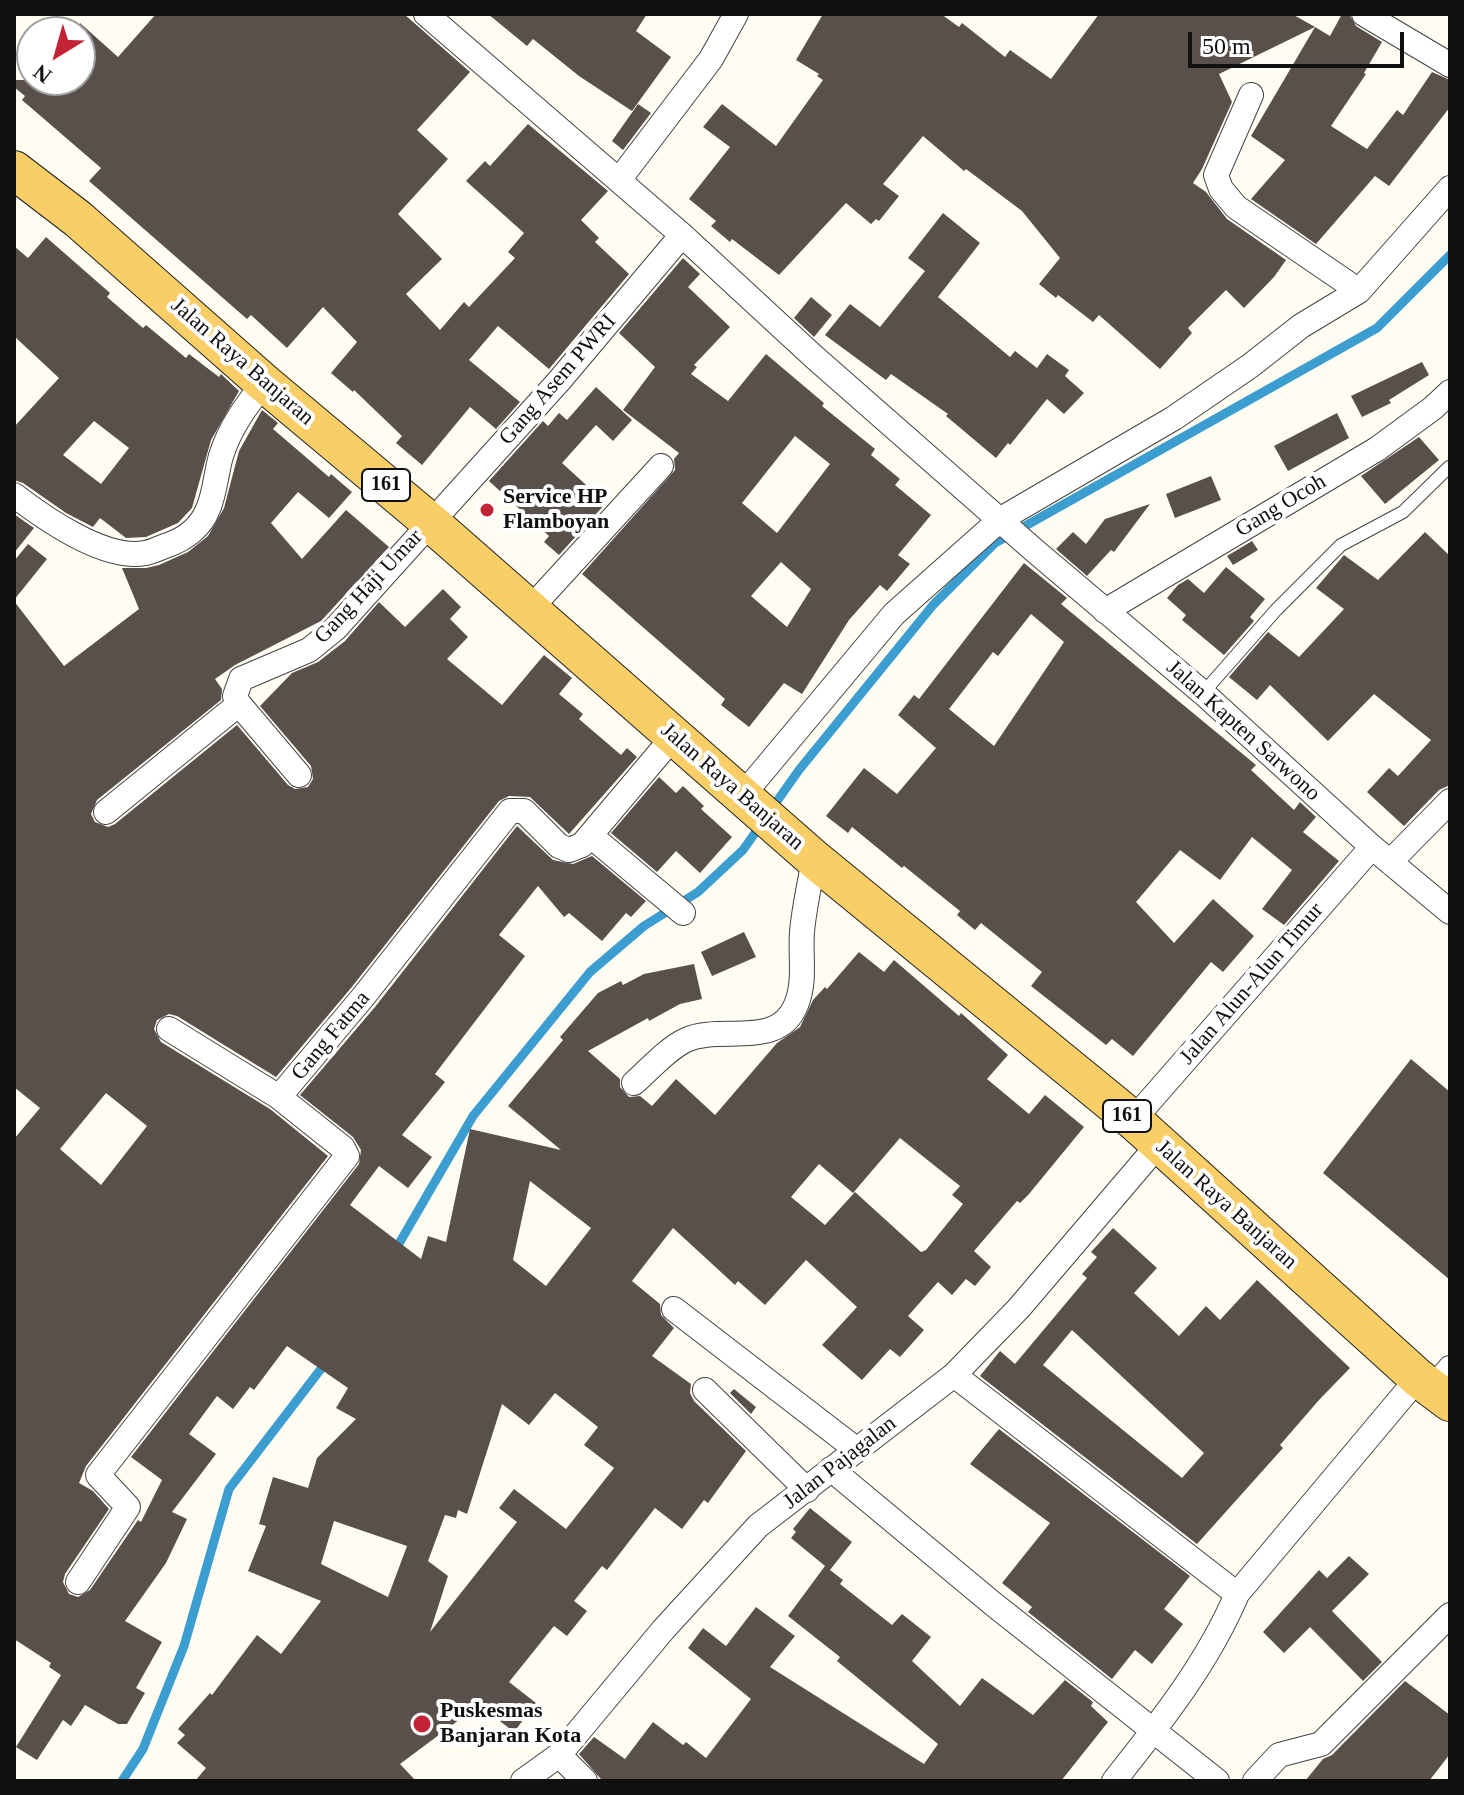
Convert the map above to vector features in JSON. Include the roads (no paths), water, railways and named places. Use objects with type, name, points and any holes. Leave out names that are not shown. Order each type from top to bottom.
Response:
[{"type":"main road","name":"Jalan Raya Banjaran","points":[[14,170],[78,219],[804,850],[1146,1132],[1438,1384]]},
{"type":"street","name":"Jalan Kapten Sarwono","points":[[426,14],[682,235],[813,356],[1035,551],[1203,693],[1381,855],[1450,912]]},
{"type":"street","points":[[619,180],[711,59],[736,14]]},
{"type":"street","points":[[1364,14],[1450,65]]},
{"type":"street","points":[[1251,95],[1216,175],[1221,189],[1236,207],[1359,291]]},
{"type":"street","points":[[748,801],[894,614],[1008,525],[1174,418],[1250,366],[1301,326],[1359,291],[1450,188]]},
{"type":"street","name":"Gang Asem PWRI","points":[[430,522],[559,381],[682,235]]},
{"type":"street","points":[[14,495],[43,517],[82,539],[118,551],[143,554],[181,540],[193,531],[207,511],[222,454],[236,419],[264,383]]},
{"type":"street","name":"Gang Ocoh","points":[[1105,611],[1377,449],[1450,392]]},
{"type":"street","points":[[529,610],[661,466]]},
{"type":"street","name":"Gang Haji Umar","points":[[239,704],[235,696],[241,679],[309,650],[335,629],[430,522]]},
{"type":"street","points":[[106,812],[239,704],[299,775]]},
{"type":"street","points":[[674,736],[591,836],[683,913]]},
{"type":"street","points":[[1381,855],[1450,801]]},
{"type":"street","name":"Gang Fatma","points":[[78,1582],[128,1507],[98,1475],[347,1156],[343,1148],[279,1097],[363,997],[510,811],[524,811],[559,846],[569,850],[582,845],[591,836]]},
{"type":"street","points":[[634,1083],[683,1041],[705,1033],[751,1034],[773,1029],[792,1012],[797,1004],[803,975],[804,850]]},
{"type":"street","name":"Jalan Alun-Alun Timur","points":[[1146,1132],[1381,855]]},
{"type":"street","points":[[169,1029],[279,1097]]},
{"type":"street","name":"Jalan Pajagalan","points":[[523,1781],[559,1755],[663,1630],[758,1526],[954,1375],[1019,1308],[1146,1132]]},
{"type":"street","points":[[674,1309],[857,1450]]},
{"type":"street","points":[[954,1375],[1237,1594]]},
{"type":"street","points":[[1114,1781],[1155,1729],[1222,1630],[1237,1594],[1438,1384]]},
{"type":"street","points":[[705,1390],[807,1490]]},
{"type":"street","points":[[831,1469],[992,1603],[1217,1781]]},
{"type":"street","points":[[1255,1781],[1279,1755],[1321,1744],[1450,1615]]},
{"type":"street","points":[[559,1755],[585,1781]]},
{"type":"lane","points":[[1203,693],[1276,610],[1341,545],[1403,512],[1449,467]]},
{"type":"waterway","points":[[770,811],[799,770],[933,605],[995,543],[1377,328],[1450,255]]},
{"type":"waterway","points":[[393,1254],[473,1116],[590,972],[644,926],[698,892],[743,850],[762,823]]},
{"type":"waterway","points":[[122,1781],[143,1749],[184,1646],[229,1489],[327,1361]]},
{"type":"place","name":"Service HP Flamboyan","points":[[487,510]]},
{"type":"place","name":"Puskesmas Banjaran Kota","points":[[422,1724]]}]
